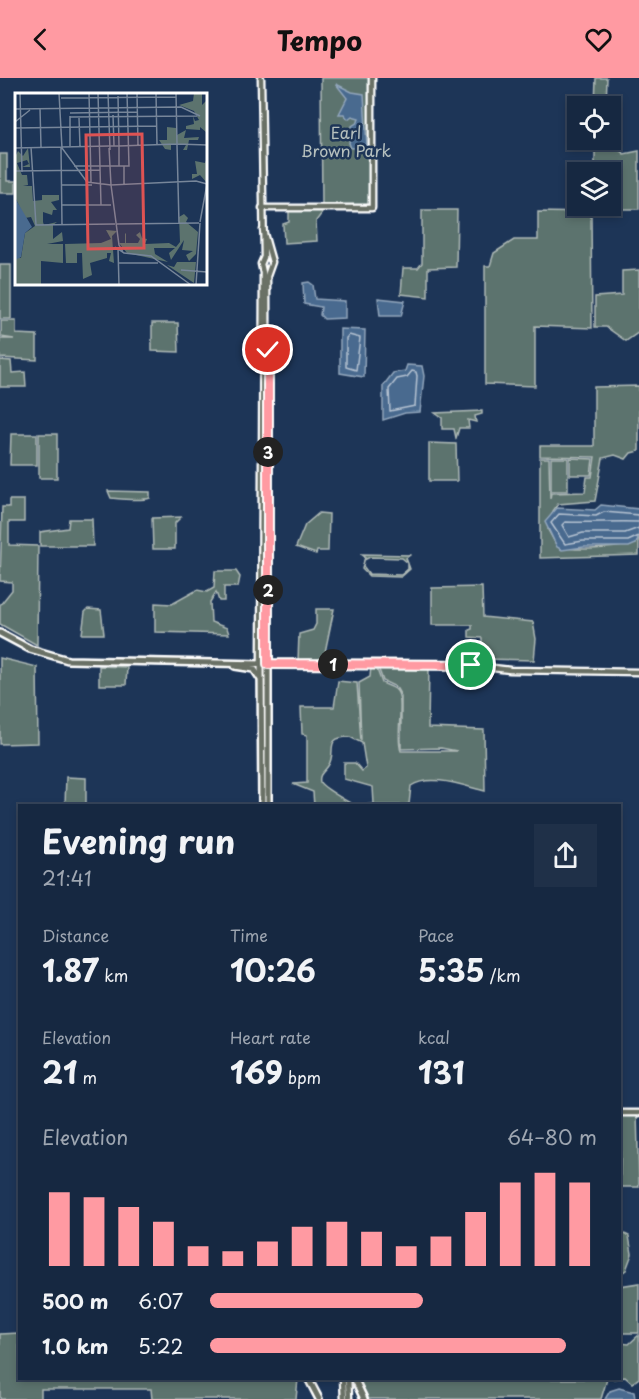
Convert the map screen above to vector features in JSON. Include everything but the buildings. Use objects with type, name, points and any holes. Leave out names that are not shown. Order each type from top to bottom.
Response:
[{"type":"highway","points":[[0,631],[11,640],[41,653],[72,659],[234,666],[254,669],[261,682]]},
{"type":"highway","points":[[0,631],[36,648]]},
{"type":"highway","points":[[11,640],[72,659]]},
{"type":"highway","points":[[108,660],[182,664],[223,662],[264,664]]},
{"type":"highway","points":[[234,666],[264,664]]},
{"type":"highway","points":[[264,664],[261,682],[262,742],[268,760],[268,804]]},
{"type":"highway","points":[[262,804],[265,752],[264,664]]},
{"type":"highway","points":[[309,1380],[319,1399]]},
{"type":"highway","points":[[355,1380],[364,1399]]},
{"type":"main road","points":[[261,78],[264,257],[261,264],[262,462],[265,470]]},
{"type":"main road","points":[[262,208],[372,208],[372,78]]},
{"type":"main road","points":[[263,230],[270,259],[270,270],[267,276],[264,664],[459,664],[510,670],[639,672]]},
{"type":"main road","points":[[264,257],[270,259]]},
{"type":"main road","points":[[262,269],[270,270]]},
{"type":"main road","points":[[621,1113],[639,1113]]},
{"type":"main road","points":[[343,1380],[344,1399]]},
{"type":"main road","points":[[348,1380],[349,1399]]},
{"type":"green space","name":"Earl Brown Park","points":[[321,78],[370,78],[370,207],[322,205]]},
{"type":"green space","points":[[596,78],[607,78],[606,96],[595,96]]},
{"type":"green space","points":[[595,150],[619,150],[624,154],[639,151],[639,209],[621,209],[621,162],[595,162]]},
{"type":"green space","points":[[0,154],[7,154],[7,181],[15,181],[15,193],[0,193]]},
{"type":"green space","points":[[289,209],[325,209],[316,221],[317,241],[284,243],[283,224],[289,222]]},
{"type":"green space","points":[[422,210],[457,210],[456,267],[428,268],[428,297],[401,294],[403,268],[418,268],[422,263]]},
{"type":"green space","points":[[538,212],[567,213],[567,216],[591,216],[592,328],[535,326],[535,386],[485,384],[485,266],[490,266],[494,253],[514,240],[538,240]]},
{"type":"green space","points":[[0,265],[11,265],[11,319],[0,319]]},
{"type":"green space","points":[[639,270],[639,332],[626,341],[606,327],[595,327],[595,297],[622,295],[622,271]]},
{"type":"green space","points":[[1,321],[16,321],[16,334],[37,335],[37,360],[0,358],[0,339],[14,339],[1,337]]},
{"type":"green space","points":[[152,323],[178,323],[179,352],[152,351]]},
{"type":"green space","points":[[0,360],[11,361],[12,373],[25,372],[26,387],[0,387]]},
{"type":"green space","points":[[639,386],[639,451],[631,453],[626,459],[615,455],[603,458],[595,501],[558,504],[553,511],[548,530],[557,546],[574,549],[636,544],[639,535],[639,555],[540,558],[540,458],[549,458],[550,499],[551,493],[585,492],[587,477],[592,477],[595,457],[540,456],[540,446],[594,446],[594,387]]},
{"type":"green space","points":[[482,411],[482,414],[475,416],[476,422],[468,420],[469,428],[459,428],[456,438],[454,429],[442,429],[442,418],[435,413]]},
{"type":"green space","points":[[11,434],[37,434],[37,465],[10,465]]},
{"type":"green space","points":[[39,434],[57,434],[57,478],[39,478]]},
{"type":"green space","points":[[429,443],[456,444],[457,481],[429,481]]},
{"type":"green space","points":[[551,458],[568,458],[568,491],[551,491]]},
{"type":"green space","points":[[570,458],[593,459],[591,475],[570,475]]},
{"type":"green space","points":[[108,491],[150,492],[150,498],[137,500],[111,498]]},
{"type":"green space","points":[[9,500],[24,500],[24,522],[9,522],[9,545],[38,546],[37,645],[0,624],[0,605],[12,590],[12,582],[0,581],[2,507],[9,507]]},
{"type":"green space","points":[[319,513],[329,514],[328,551],[317,551],[316,554],[296,547],[305,525]]},
{"type":"green space","points":[[181,517],[175,523],[175,549],[153,549],[152,518]]},
{"type":"green space","points":[[69,519],[92,519],[93,546],[40,546],[40,532],[68,528]]},
{"type":"green space","points":[[361,554],[410,555],[406,558],[408,563],[402,558],[370,557],[364,560],[365,557]]},
{"type":"green space","points":[[408,563],[410,569],[401,577],[369,576],[362,569],[363,566],[369,574],[401,575],[408,569]]},
{"type":"green space","points":[[215,571],[236,571],[240,577],[238,587],[224,587],[224,601],[219,601],[216,592],[210,602],[211,622],[227,628],[229,634],[155,632],[155,603],[172,604],[197,590],[207,592],[214,588]]},
{"type":"green space","points":[[482,587],[483,617],[533,622],[536,639],[534,660],[482,659],[482,638],[469,637],[472,625],[432,625],[432,588]]},
{"type":"green space","points":[[88,609],[101,610],[104,634],[82,634],[85,612]]},
{"type":"green space","points":[[316,609],[334,609],[324,657],[318,660],[298,661],[299,634],[313,630],[316,624]]},
{"type":"green space","points":[[0,658],[37,667],[38,743],[0,744]]},
{"type":"green space","points":[[99,666],[127,667],[126,685],[99,685]]},
{"type":"green space","points":[[371,666],[376,667],[382,683],[398,693],[401,751],[457,751],[441,748],[401,749],[401,696],[396,687],[383,681],[378,667],[429,666],[428,728],[484,730],[485,791],[447,782],[419,782],[411,786],[409,804],[374,804],[373,787],[344,779],[344,763],[355,763],[362,771],[366,768],[362,743],[350,737],[333,742],[331,761],[321,775],[320,782],[330,791],[353,804],[314,804],[313,792],[293,784],[307,783],[307,735],[302,734],[301,707],[334,707],[338,681],[357,683],[361,741],[359,683],[370,677]]},
{"type":"green space","points":[[66,777],[86,778],[86,804],[65,804]]},
{"type":"green space","points":[[621,1114],[637,1114],[639,1187],[621,1187]]},
{"type":"green space","points":[[621,1232],[629,1236],[632,1254],[621,1272]]},
{"type":"green space","points":[[639,1283],[639,1333],[621,1333],[621,1286]]},
{"type":"green space","points":[[18,1333],[18,1380],[298,1380],[296,1399],[152,1399],[151,1389],[41,1389],[41,1399],[0,1399],[0,1334]]},
{"type":"green space","points":[[639,1335],[639,1378],[632,1383],[625,1377],[621,1378],[621,1343],[629,1344]]},
{"type":"green space","points":[[357,1380],[607,1380],[601,1399],[368,1399]]},
{"type":"water","points":[[336,84],[352,92],[364,94],[367,147],[351,148],[349,143],[352,126],[358,122],[359,118],[352,116],[348,119],[344,114],[339,114],[347,98]]},
{"type":"water","points":[[309,282],[313,285],[315,299],[345,301],[345,318],[324,319],[320,315],[321,307],[304,304],[303,283]]},
{"type":"water","points":[[378,298],[405,301],[401,316],[380,316]]},
{"type":"water","points":[[340,329],[365,330],[364,377],[340,373]]},
{"type":"water","points":[[407,365],[422,366],[424,376],[420,412],[405,413],[383,420],[383,386],[393,373],[405,371]]},
{"type":"water","points":[[601,505],[639,509],[639,535],[636,544],[629,547],[584,547],[562,550],[557,547],[545,522],[557,508],[595,510]]},
{"type":"water","points":[[619,1388],[634,1392],[635,1399],[605,1399],[610,1391]]},
{"type":"route","points":[[268,350],[268,664],[471,665]]}]
